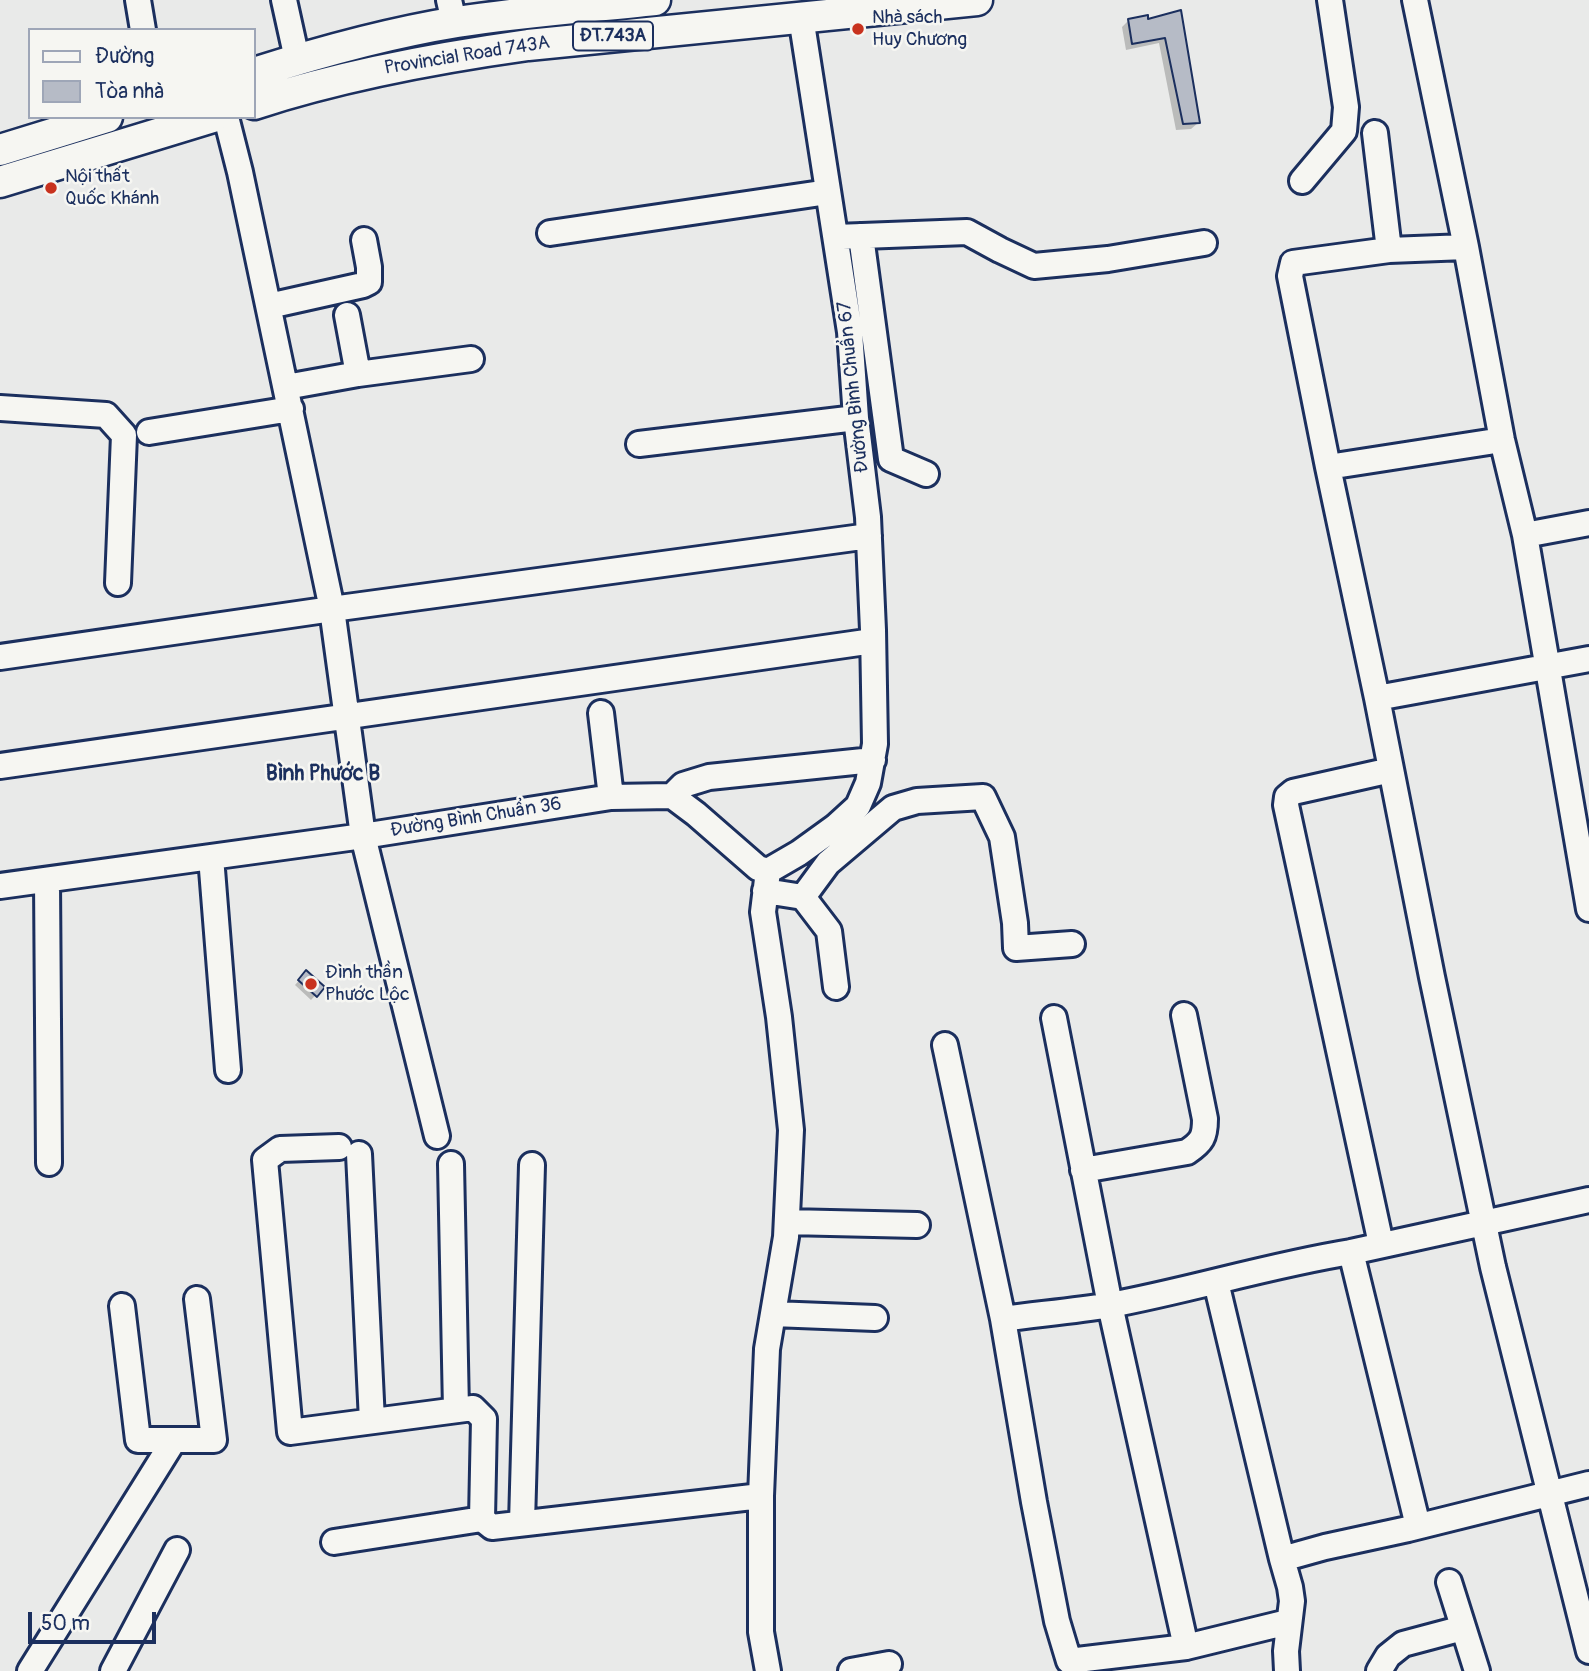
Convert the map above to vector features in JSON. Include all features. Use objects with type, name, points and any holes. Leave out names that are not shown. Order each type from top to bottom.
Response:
[{"type":"main road","name":"Provincial Road 743A","points":[[256,72],[386,37],[452,11],[524,13],[655,0]]},
{"type":"main road","name":"Provincial Road 743A","points":[[256,103],[353,76],[461,54],[977,0]]},
{"type":"main road","points":[[0,150],[101,119]]},
{"type":"main road","points":[[0,183],[207,119]]},
{"type":"street","points":[[138,0],[143,28]]},
{"type":"street","points":[[284,0],[297,60]]},
{"type":"street","points":[[1302,181],[1343,131],[1346,107],[1330,0]]},
{"type":"street","points":[[1415,0],[1466,247],[1502,440],[1525,535],[1547,666],[1583,839],[1589,909]]},
{"type":"street","name":"Đường Bình Chuẩn 67","points":[[801,17],[850,332],[856,418],[868,517],[873,641],[873,760]]},
{"type":"street","points":[[227,119],[269,306],[332,609],[363,836],[437,1136]]},
{"type":"street","points":[[1375,133],[1389,250]]},
{"type":"street","points":[[550,233],[828,192]]},
{"type":"street","points":[[836,237],[967,232],[1034,266],[1108,259],[1204,243]]},
{"type":"street","points":[[861,236],[891,459],[926,474]]},
{"type":"street","points":[[269,306],[369,282],[364,240]]},
{"type":"street","points":[[1466,247],[1389,250],[1293,263],[1290,276],[1493,1267],[1589,1651]]},
{"type":"street","points":[[347,314],[358,374]]},
{"type":"street","points":[[149,432],[288,398],[358,374],[471,359]]},
{"type":"street","points":[[0,408],[106,415],[124,435],[118,583]]},
{"type":"street","points":[[639,444],[856,418]]},
{"type":"street","points":[[1328,467],[1502,440]]},
{"type":"street","points":[[1525,535],[1589,523]]},
{"type":"street","points":[[0,657],[869,536]]},
{"type":"street","points":[[0,766],[873,641]]},
{"type":"street","points":[[1377,698],[1589,659]]},
{"type":"street","points":[[601,713],[611,797]]},
{"type":"street","points":[[768,1671],[761,1632],[761,1496],[766,1349],[786,1237],[791,1130],[779,1017],[763,912],[766,881],[858,806],[868,783],[873,760],[709,777],[683,785],[672,796],[758,868],[766,881],[803,897],[830,932],[836,987]]},
{"type":"street","points":[[1381,1244],[1286,805],[1287,797],[1293,792],[1391,770]]},
{"type":"street","name":"Đường Bình Chuẩn 36","points":[[0,886],[363,836],[611,797],[672,796]]},
{"type":"street","points":[[803,897],[828,863],[893,808],[917,801],[984,797],[1003,837],[1016,948],[1072,944]]},
{"type":"street","points":[[211,857],[228,1070]]},
{"type":"street","points":[[47,880],[49,1163]]},
{"type":"street","points":[[1083,1170],[1187,1152],[1200,1143],[1205,1131],[1205,1119],[1184,1015]]},
{"type":"street","points":[[1054,1018],[1110,1305],[1186,1647]]},
{"type":"street","points":[[944,1045],[1003,1319],[1039,1528],[1067,1666],[1186,1647],[1288,1622]]},
{"type":"street","points":[[372,1421],[349,1151],[280,1149],[265,1160],[290,1432],[473,1408],[484,1419],[482,1519]]},
{"type":"street","points":[[451,1164],[456,1410]]},
{"type":"street","points":[[522,1523],[532,1165]]},
{"type":"street","points":[[1003,1319],[1110,1305],[1314,1258],[1589,1200]]},
{"type":"street","points":[[787,1222],[917,1225]]},
{"type":"street","points":[[1352,1252],[1418,1527]]},
{"type":"street","points":[[1216,1282],[1290,1587],[1292,1601],[1288,1622],[1287,1671]]},
{"type":"street","points":[[122,1306],[138,1440],[214,1440],[197,1299]]},
{"type":"street","points":[[773,1314],[875,1318]]},
{"type":"street","points":[[30,1671],[174,1440]]},
{"type":"street","points":[[1282,1559],[1589,1484]]},
{"type":"street","points":[[334,1542],[482,1519],[492,1527],[761,1496]]},
{"type":"street","points":[[113,1671],[177,1550]]},
{"type":"street","points":[[1450,1582],[1476,1671]]},
{"type":"street","points":[[1379,1671],[1388,1656],[1403,1644],[1463,1628]]},
{"type":"street","points":[[851,1671],[889,1664]]},
{"type":"building","points":[[1181,10],[1200,123],[1183,124],[1165,38],[1132,44],[1128,19],[1148,15],[1148,19]]},
{"type":"building","name":"Đình thần Phước Lộc","points":[[306,970],[325,987],[317,997],[298,980]]},
{"type":"place","name":"Nhà sách Huy Chương","points":[[858,29]]},
{"type":"place","name":"Nội thất Quốc Khánh","points":[[51,188]]},
{"type":"place","name":"Đình thần Phước Lộc","points":[[311,984]]},
{"type":"district","name":"Bình Phước B","points":[[323,775]]}]
